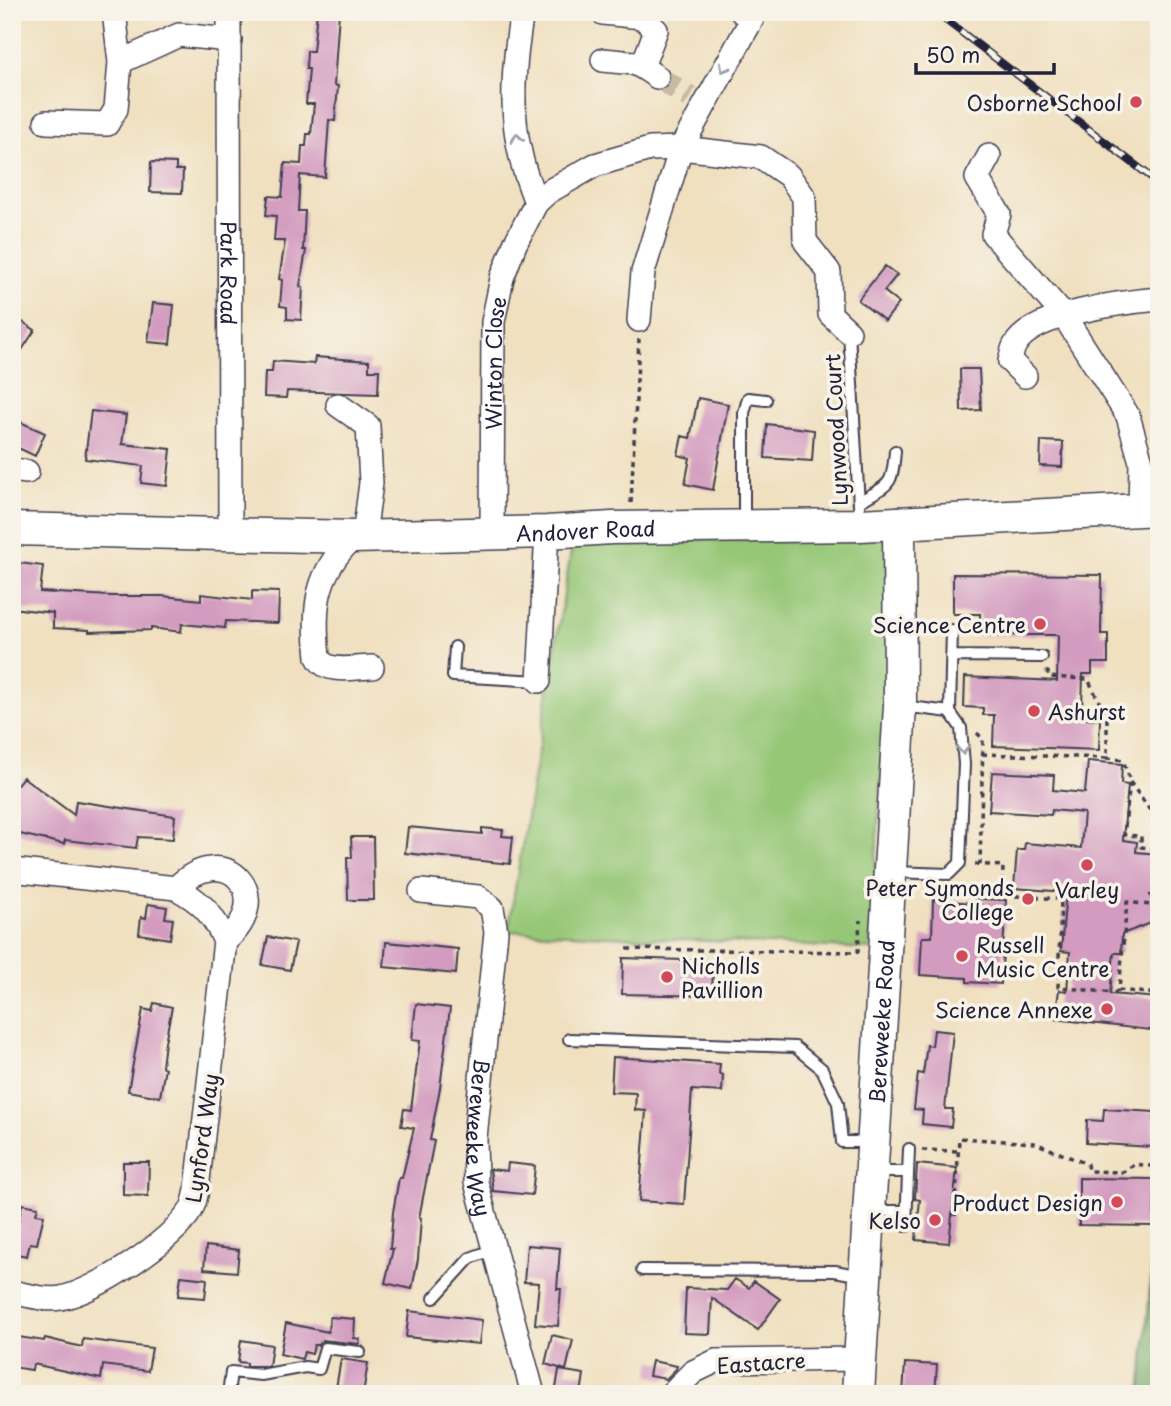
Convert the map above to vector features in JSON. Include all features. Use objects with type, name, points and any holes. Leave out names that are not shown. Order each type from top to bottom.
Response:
[{"type":"main road","name":"Andover Road","points":[[12,529],[359,537],[547,533],[612,528],[744,527],[860,514],[899,523],[1149,509]]},
{"type":"main road","name":"Bereweeke Road","points":[[858,1394],[900,706],[899,523]]},
{"type":"street","points":[[46,122],[107,124],[116,109],[120,62],[114,12]]},
{"type":"street","name":"Park Road","points":[[229,12],[230,535]]},
{"type":"street","points":[[522,12],[514,61],[515,123],[521,158],[536,203]]},
{"type":"street","points":[[639,320],[643,272],[681,148],[697,101],[752,19],[742,12]]},
{"type":"street","points":[[603,13],[642,17],[656,30],[649,72],[634,63],[603,60]]},
{"type":"street","points":[[120,62],[179,35],[230,40]]},
{"type":"street","name":"Winton Close","points":[[492,533],[493,322],[502,278],[515,244],[536,203],[548,192],[595,165],[650,149],[681,148],[761,157],[789,176],[804,197],[805,241],[829,272],[830,314],[849,332]]},
{"type":"street","points":[[989,156],[977,178],[999,214],[993,234],[1064,316],[1128,416],[1141,462],[1149,509]]},
{"type":"street","points":[[1025,376],[1010,361],[1014,345],[1032,327],[1115,303],[1159,299]]},
{"type":"street","points":[[338,405],[368,426],[371,482],[359,537],[343,548],[319,589],[316,618],[318,657],[320,663],[331,668],[372,667]]},
{"type":"street","points":[[539,681],[547,533]]},
{"type":"street","points":[[12,870],[176,888],[209,911],[225,941],[246,914],[248,898],[242,884],[232,873],[221,867],[201,870],[187,876],[176,888]]},
{"type":"street","name":"Bereweeke Way","points":[[421,891],[478,897],[492,908],[496,932],[475,1138],[476,1182],[533,1394]]},
{"type":"street","name":"Lynford Way","points":[[12,1292],[57,1299],[80,1293],[135,1260],[177,1228],[192,1208],[197,1189],[225,941]]},
{"type":"street","name":"Eastacre","points":[[671,1394],[693,1372],[716,1361],[860,1359]]},
{"type":"lane","name":"Lynwood Court","points":[[849,332],[860,514]]},
{"type":"lane","points":[[744,527],[744,413],[748,398],[766,400]]},
{"type":"lane","points":[[860,514],[892,478],[895,450]]},
{"type":"lane","points":[[891,872],[948,874],[960,863],[964,764],[961,728],[950,712],[952,629]]},
{"type":"lane","points":[[455,647],[453,676],[539,681]]},
{"type":"lane","points":[[951,656],[1042,657]]},
{"type":"lane","points":[[900,706],[950,712]]},
{"type":"lane","points":[[569,1039],[795,1047],[822,1069],[838,1102],[842,1142],[907,1172]]},
{"type":"lane","points":[[906,1226],[909,1149]]},
{"type":"lane","points":[[870,1211],[906,1211]]},
{"type":"lane","points":[[434,1298],[470,1258],[495,1249]]},
{"type":"lane","points":[[642,1270],[835,1271],[851,1274],[865,1285]]},
{"type":"lane","points":[[228,1394],[230,1372],[261,1375],[305,1367],[319,1369],[325,1348],[360,1352]]},
{"type":"path","points":[[631,512],[639,320]]},
{"type":"path","points":[[1036,671],[1048,672],[1049,677],[1088,679],[1107,718],[1107,758]]},
{"type":"path","points":[[982,754],[1124,760],[1130,781],[1158,822]]},
{"type":"path","points":[[1130,781],[1124,835],[1141,836],[1140,847],[1159,849]]},
{"type":"path","points":[[960,863],[1003,866],[1002,895],[1061,899],[1058,987],[1114,993],[1119,990],[1159,994]]},
{"type":"path","points":[[1119,990],[1127,902],[1158,907]]},
{"type":"path","points":[[627,949],[858,953],[861,910],[888,912]]},
{"type":"path","points":[[1151,993],[1159,986]]},
{"type":"path","points":[[955,1216],[959,1138],[1035,1143],[1087,1164],[1088,1171],[1123,1172],[1135,1164],[1159,1167]]},
{"type":"path","points":[[909,1149],[959,1151]]},
{"type":"green space","name":"Peter Symonds College","points":[[897,538],[870,949],[508,931],[573,540]]},
{"type":"green space","points":[[1159,1248],[1159,1394],[1141,1394],[1152,1264]]},
{"type":"building","points":[[317,12],[339,12],[334,85],[338,86],[335,121],[329,120],[325,177],[300,175],[298,211],[305,211],[303,250],[306,250],[300,286],[303,287],[301,320],[287,319],[287,307],[280,306],[282,280],[279,279],[285,241],[274,241],[276,216],[266,215],[268,196],[282,197],[285,163],[301,164],[302,146],[306,146],[307,134],[311,134],[314,104],[306,104],[309,69],[306,69],[307,51],[313,51]]},
{"type":"building","points":[[151,162],[176,163],[176,170],[183,170],[182,193],[150,192]]},
{"type":"building","points":[[885,266],[897,275],[884,291],[899,303],[885,321],[858,300]]},
{"type":"building","points":[[153,303],[174,305],[170,344],[148,342]]},
{"type":"building","points":[[12,315],[35,330],[12,365]]},
{"type":"building","points":[[315,357],[369,361],[369,370],[379,370],[378,394],[287,391],[286,398],[264,397],[265,372],[272,372],[273,361],[314,364]]},
{"type":"building","points":[[960,369],[979,369],[981,410],[961,411]]},
{"type":"building","points":[[698,398],[728,404],[713,490],[685,484],[690,458],[678,455],[682,436],[690,438]]},
{"type":"building","points":[[91,411],[126,415],[122,444],[171,449],[167,486],[141,483],[143,466],[85,459]]},
{"type":"building","points":[[18,421],[45,433],[35,456],[12,445],[12,433]]},
{"type":"building","points":[[767,424],[814,430],[812,461],[765,458]]},
{"type":"building","points":[[1041,441],[1063,442],[1062,467],[1040,466]]},
{"type":"building","points":[[19,563],[43,566],[40,592],[201,600],[201,594],[252,600],[252,591],[279,592],[278,623],[226,621],[225,628],[182,624],[181,632],[151,628],[89,632],[53,628],[53,613],[12,608],[12,574],[17,574]]},
{"type":"building","points":[[953,574],[1102,575],[1101,634],[1108,634],[1108,663],[1092,663],[1092,674],[1083,674],[1082,708],[1083,718],[1100,719],[1099,750],[993,746],[994,715],[983,715],[983,708],[964,707],[965,677],[1057,681],[1058,635],[980,635],[980,614],[953,614]]},
{"type":"building","name":"Varley","points":[[1088,761],[1122,764],[1121,784],[1128,785],[1123,840],[1137,842],[1136,852],[1159,854],[1159,896],[1150,895],[1159,920],[1122,934],[1121,953],[1114,953],[1110,994],[1159,998],[1159,1031],[1055,1019],[1059,990],[1067,991],[1070,952],[1061,951],[1066,892],[1014,888],[1017,850],[1024,850],[1025,843],[1081,848],[1084,813],[1052,810],[1051,815],[989,811],[992,772],[1054,775],[1053,790],[1085,793]]},
{"type":"building","points":[[23,777],[74,815],[76,801],[175,816],[173,839],[138,837],[136,848],[65,840],[64,844],[20,834],[12,828],[12,791]]},
{"type":"building","points":[[408,827],[482,834],[482,828],[503,830],[502,836],[513,837],[510,864],[405,853]]},
{"type":"building","points":[[351,837],[373,837],[374,900],[348,900],[347,858],[352,858]]},
{"type":"building","name":"Russell Music Centre","points":[[974,899],[1006,900],[1001,984],[967,982],[967,978],[920,975],[922,937],[932,937],[933,900],[974,903]]},
{"type":"building","points":[[148,904],[167,907],[165,918],[173,919],[170,939],[139,934],[141,917],[146,918]]},
{"type":"building","points":[[268,937],[296,942],[290,970],[262,965]]},
{"type":"building","points":[[386,942],[458,949],[456,974],[384,967]]},
{"type":"building","name":"Nicholls Pavillion","points":[[623,958],[713,961],[712,996],[622,994]]},
{"type":"building","points":[[154,1003],[172,1007],[165,1042],[162,1067],[165,1068],[160,1097],[128,1091],[143,1009],[152,1011]]},
{"type":"building","points":[[416,1004],[450,1008],[430,1140],[434,1141],[419,1218],[418,1259],[412,1289],[385,1283],[393,1249],[390,1249],[393,1212],[399,1178],[402,1178],[414,1128],[401,1126],[404,1109],[411,1110],[420,1041],[412,1040]]},
{"type":"building","points":[[934,1030],[953,1032],[945,1109],[953,1109],[951,1127],[922,1124],[923,1110],[914,1109],[918,1073],[923,1074],[927,1045],[932,1046]]},
{"type":"building","points":[[613,1057],[720,1064],[719,1074],[723,1075],[722,1092],[692,1090],[684,1204],[639,1201],[646,1111],[635,1110],[636,1093],[611,1092]]},
{"type":"building","points":[[1104,1109],[1155,1112],[1152,1147],[1086,1143],[1087,1120],[1103,1121]]},
{"type":"building","points":[[123,1162],[149,1162],[148,1196],[123,1195]]},
{"type":"building","points":[[508,1163],[535,1166],[532,1195],[493,1191],[490,1169],[507,1171]]},
{"type":"building","name":"Kelso","points":[[917,1164],[957,1168],[949,1243],[916,1240],[920,1200],[915,1199]]},
{"type":"building","name":"Product Design","points":[[1079,1178],[1155,1179],[1154,1226],[1079,1225]]},
{"type":"building","points":[[22,1204],[38,1207],[36,1214],[44,1215],[37,1244],[30,1243],[27,1256],[12,1253]]},
{"type":"building","points":[[527,1245],[560,1248],[558,1326],[535,1324],[539,1283],[524,1282]]},
{"type":"building","points":[[206,1246],[239,1250],[237,1272],[204,1269]]},
{"type":"building","points":[[181,1276],[207,1279],[205,1298],[178,1296]]},
{"type":"building","points":[[735,1279],[749,1288],[754,1281],[780,1299],[758,1330],[712,1298],[710,1334],[684,1333],[686,1288],[727,1290]]},
{"type":"building","points":[[409,1311],[482,1320],[479,1344],[406,1337]]},
{"type":"building","points":[[330,1317],[355,1319],[354,1338],[360,1339],[359,1344],[323,1340],[314,1345],[312,1354],[304,1352],[302,1359],[280,1354],[286,1323],[328,1332]]},
{"type":"building","points":[[552,1335],[573,1340],[566,1370],[545,1364]]},
{"type":"building","points":[[12,1336],[44,1341],[45,1338],[82,1347],[83,1339],[152,1348],[148,1371],[103,1365],[101,1379],[33,1364],[32,1370],[12,1367]]},
{"type":"building","points":[[241,1340],[272,1345],[269,1366],[247,1366],[247,1363],[238,1362]]},
{"type":"building","points":[[341,1359],[368,1363],[363,1394],[335,1394]]},
{"type":"building","points":[[652,1361],[677,1366],[666,1379],[649,1376]]},
{"type":"building","points":[[905,1363],[937,1365],[935,1394],[903,1394]]},
{"type":"building","points":[[559,1370],[584,1374],[581,1394],[555,1394]]},
{"type":"tunnel","points":[[657,77],[690,97]]},
{"type":"railway","points":[[935,12],[1159,183]]},
{"type":"place","name":"Osborne School","points":[[1136,102]]},
{"type":"place","name":"Science Centre","points":[[1040,624]]},
{"type":"place","name":"Ashurst","points":[[1034,711]]},
{"type":"place","name":"Varley","points":[[1087,865]]},
{"type":"place","name":"Peter Symonds College","points":[[1028,899]]},
{"type":"place","name":"Russell Music Centre","points":[[962,956]]},
{"type":"place","name":"Nicholls Pavillion","points":[[667,977]]},
{"type":"place","name":"Science Annexe","points":[[1107,1009]]},
{"type":"place","name":"Product Design","points":[[1117,1202]]},
{"type":"place","name":"Kelso","points":[[935,1220]]}]
